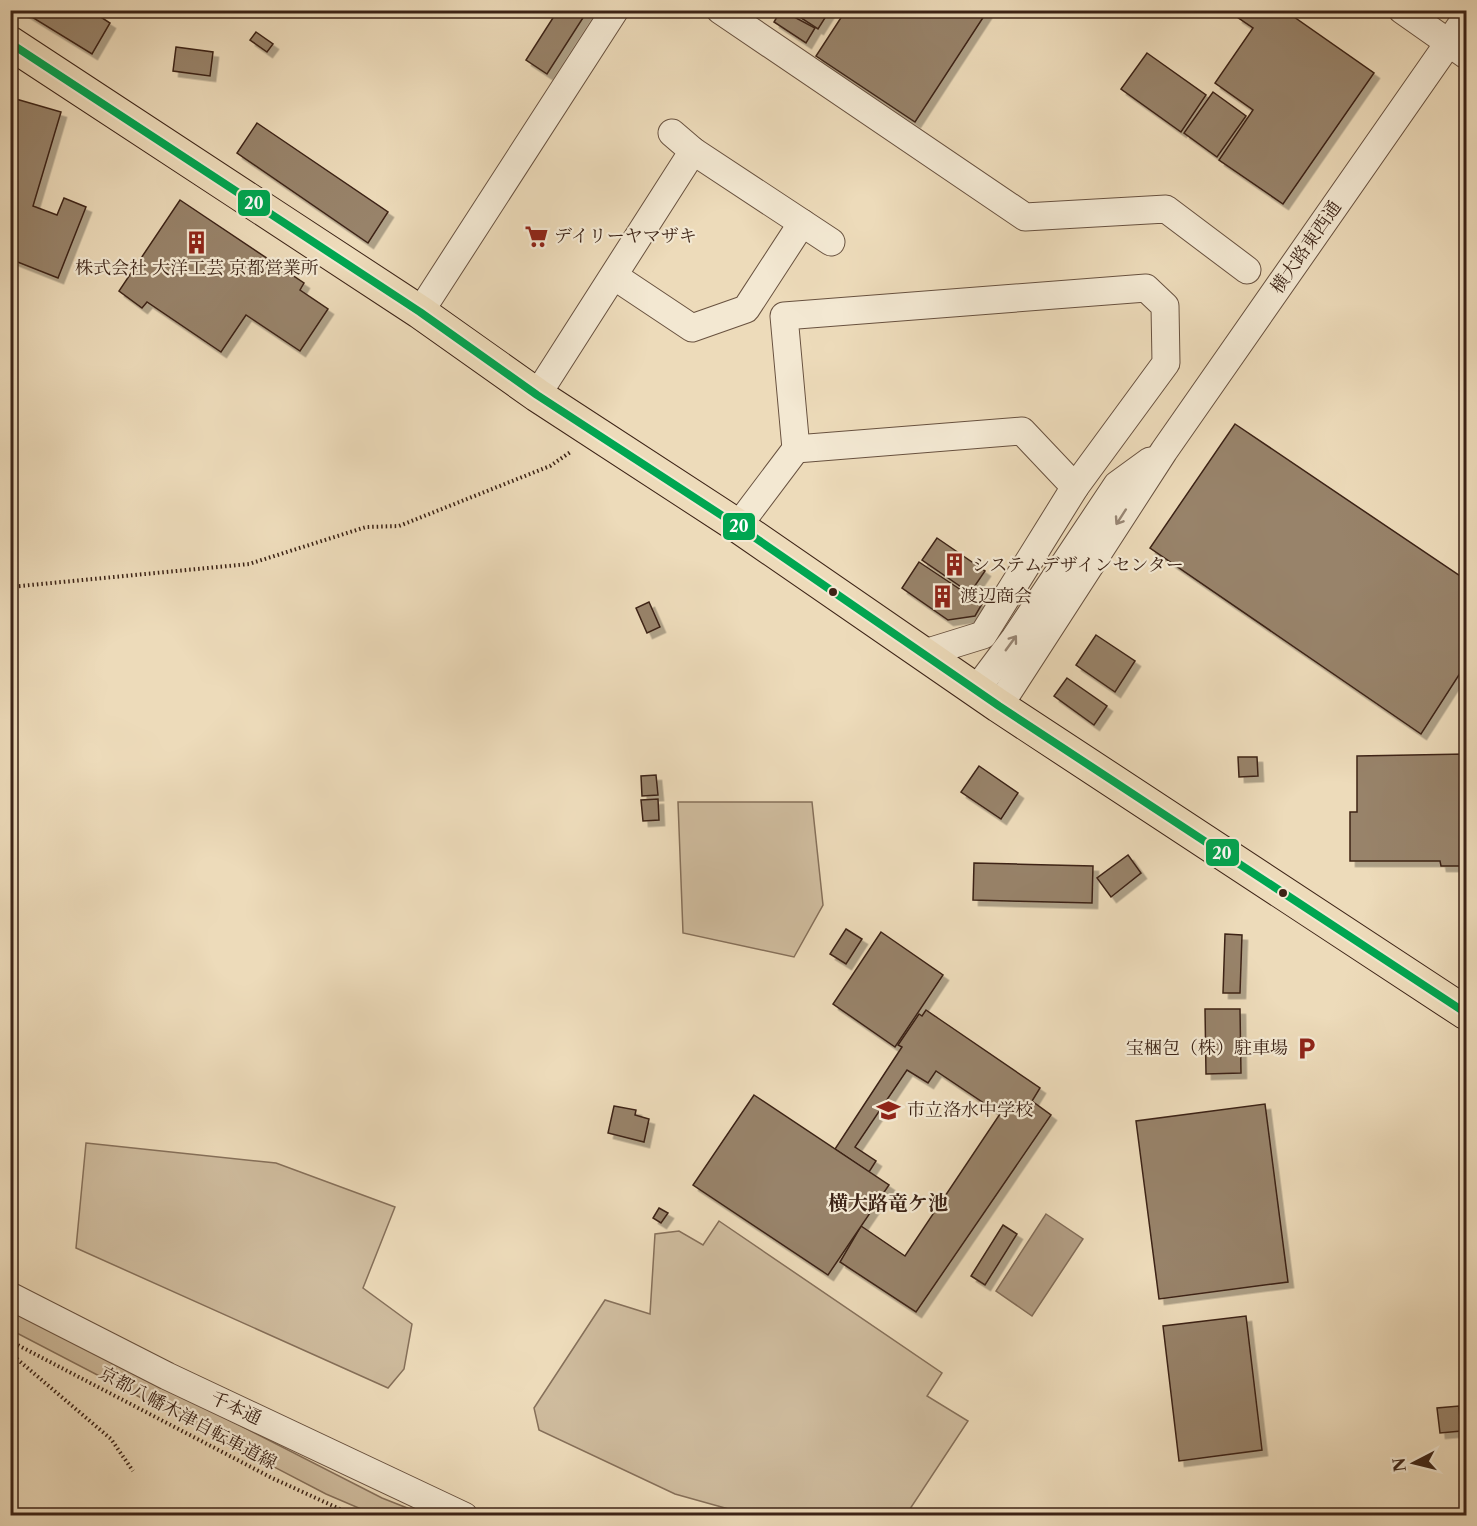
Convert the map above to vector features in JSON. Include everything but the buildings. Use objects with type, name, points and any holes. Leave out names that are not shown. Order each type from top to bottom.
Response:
[{"type":"main road","points":[[10,43],[420,312],[537,395],[738,526],[987,698],[1467,1013]]},
{"type":"street","points":[[420,312],[615,10]]},
{"type":"street","points":[[720,10],[756,20],[1025,217],[1166,209],[1247,270]]},
{"type":"street","points":[[1402,10],[1461,45]]},
{"type":"street","name":"横大路東西通","points":[[987,698],[1015,638],[1117,485],[1164,451],[1461,45],[1467,18]]},
{"type":"street","points":[[672,133],[693,151],[831,242]]},
{"type":"street","points":[[537,395],[693,151]]},
{"type":"street","points":[[614,276],[692,328],[746,309],[802,223]]},
{"type":"street","points":[[738,526],[796,449],[784,316],[1146,288],[1165,306],[1166,363],[1075,487],[983,635],[925,653]]},
{"type":"street","points":[[796,449],[1022,431],[1075,487]]},
{"type":"street","name":"千本通","points":[[10,1296],[167,1376],[464,1515]]},
{"type":"path","points":[[10,587],[249,564],[366,527],[399,526],[550,466],[570,453],[586,427]]},
{"type":"path","name":"京都八幡木津自転車道線","points":[[10,1341],[272,1478],[355,1515]]},
{"type":"path","points":[[10,1353],[111,1439],[133,1471]]},
{"type":"shaded area","points":[[678,802],[812,802],[823,905],[794,957],[683,933]]},
{"type":"shaded area","points":[[86,1143],[276,1163],[395,1207],[363,1288],[412,1324],[404,1369],[388,1388],[76,1248]]},
{"type":"shaded area","points":[[1046,1214],[1083,1239],[1032,1316],[996,1291]]},
{"type":"shaded area","points":[[719,1221],[942,1373],[927,1396],[968,1421],[906,1515],[750,1515],[675,1494],[539,1430],[534,1408],[605,1300],[650,1314],[655,1234],[679,1231],[703,1245]]},
{"type":"shaded area","points":[[10,1308],[382,1498],[425,1515],[375,1515],[326,1494],[11,1330]]},
{"type":"transit line","name":"20","points":[[10,43],[420,312],[537,395],[738,526],[999,706],[1466,1013]]},
{"type":"place","name":"デイリーヤマザキ","points":[[536,236]]},
{"type":"place","name":"株式会社 大洋工芸 京都営業所","points":[[197,242]]},
{"type":"place","name":"システムデザインセンター","points":[[954,565]]},
{"type":"place","name":"渡辺商会","points":[[942,596]]},
{"type":"place","name":"宝梱包（株）駐車場","points":[[1306,1048]]},
{"type":"place","name":"市立洛水中学校","points":[[889,1110]]},
{"type":"district","name":"横大路竜ケ池","points":[[888,1203]]}]
